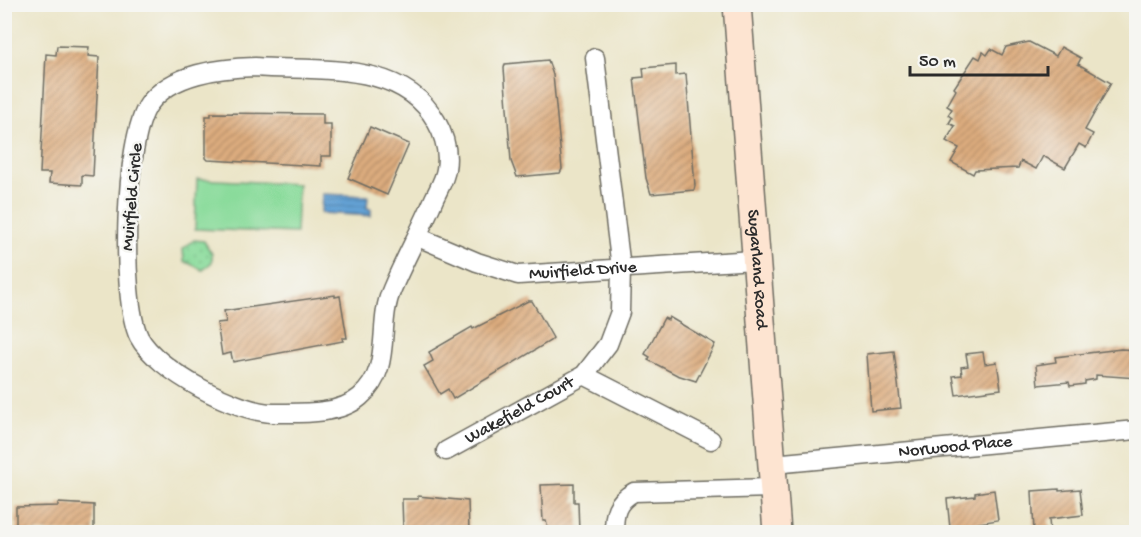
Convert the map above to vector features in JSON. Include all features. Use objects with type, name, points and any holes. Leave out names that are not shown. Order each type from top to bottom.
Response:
[{"type":"street","name":"Sugarland Road","points":[[737,4],[754,260],[777,532]]},
{"type":"street","name":"Wakefield Court","points":[[446,451],[584,375],[608,344],[620,312],[621,268],[595,58]]},
{"type":"street","name":"Muirfield Circle","points":[[227,68],[326,70],[378,76],[413,94],[431,112],[446,147],[446,170],[418,237],[388,299],[383,354],[378,374],[369,389],[357,400],[336,408],[270,414],[250,410],[216,395],[162,364],[140,339],[129,298],[127,261],[133,158],[143,116],[150,103],[184,80],[227,68]]},
{"type":"street","name":"Muirfield Drive","points":[[418,237],[477,262],[518,275],[754,260]]},
{"type":"street","points":[[584,375],[711,440]]},
{"type":"street","name":"Norwood Place","points":[[614,532],[614,516],[618,505],[634,492],[1137,430]]},
{"type":"green space","points":[[197,179],[298,184],[296,233],[195,229]]},
{"type":"green space","points":[[194,240],[204,241],[212,254],[212,262],[203,270],[184,261],[183,249]]},
{"type":"water","points":[[322,194],[368,196],[367,208],[371,209],[371,216],[321,213]]},
{"type":"building","points":[[1029,42],[1056,56],[1061,47],[1081,58],[1078,64],[1111,83],[1085,130],[1093,134],[1086,148],[1079,144],[1065,168],[1043,156],[1036,169],[1021,161],[1018,168],[975,170],[973,174],[951,162],[959,148],[946,141],[955,126],[949,123],[952,118],[948,115],[952,109],[947,106],[956,90],[954,88],[975,56],[980,59],[983,52],[987,55],[991,49],[1002,55],[1006,47]]},
{"type":"building","points":[[57,46],[89,47],[88,56],[99,57],[93,176],[82,175],[82,185],[49,183],[50,173],[40,173],[46,54],[56,55]]},
{"type":"building","points":[[548,60],[553,75],[562,169],[560,173],[517,177],[511,161],[505,64]]},
{"type":"building","points":[[676,65],[676,75],[686,74],[695,186],[694,190],[651,194],[646,178],[634,78],[644,77],[643,68]]},
{"type":"building","points":[[211,113],[323,114],[323,124],[331,124],[331,156],[321,156],[321,166],[208,160],[206,158],[206,116],[211,116]]},
{"type":"building","points":[[370,127],[409,144],[387,195],[348,178]]},
{"type":"building","points":[[335,295],[335,297],[340,296],[347,338],[342,338],[343,341],[233,362],[231,353],[222,355],[217,323],[226,322],[224,311]]},
{"type":"building","points":[[532,301],[553,338],[453,399],[448,389],[440,394],[424,366],[433,361],[429,352],[472,327],[473,329]]},
{"type":"building","points":[[669,317],[715,344],[696,381],[677,375],[648,360],[650,357],[645,354],[664,318],[668,320]]},
{"type":"building","points":[[1121,349],[1137,350],[1137,378],[1096,375],[1096,379],[1085,381],[1085,384],[1070,386],[1069,382],[1038,385],[1036,365],[1056,362],[1055,357]]},
{"type":"building","points":[[894,351],[901,408],[871,411],[867,354]]},
{"type":"building","points":[[983,352],[985,364],[997,362],[1001,389],[956,395],[953,376],[962,375],[961,367],[968,366],[966,354]]},
{"type":"building","points":[[574,484],[574,502],[578,502],[579,532],[549,532],[546,521],[543,521],[541,485]]},
{"type":"building","points":[[1059,489],[1059,491],[1080,489],[1083,515],[1049,519],[1050,532],[1034,532],[1032,491]]},
{"type":"building","points":[[994,490],[998,520],[950,528],[947,499],[975,496],[975,493]]},
{"type":"building","points":[[418,496],[468,501],[469,531],[403,530],[402,499],[418,499]]},
{"type":"building","points":[[58,503],[94,505],[94,532],[16,532],[16,507],[58,506]]}]
